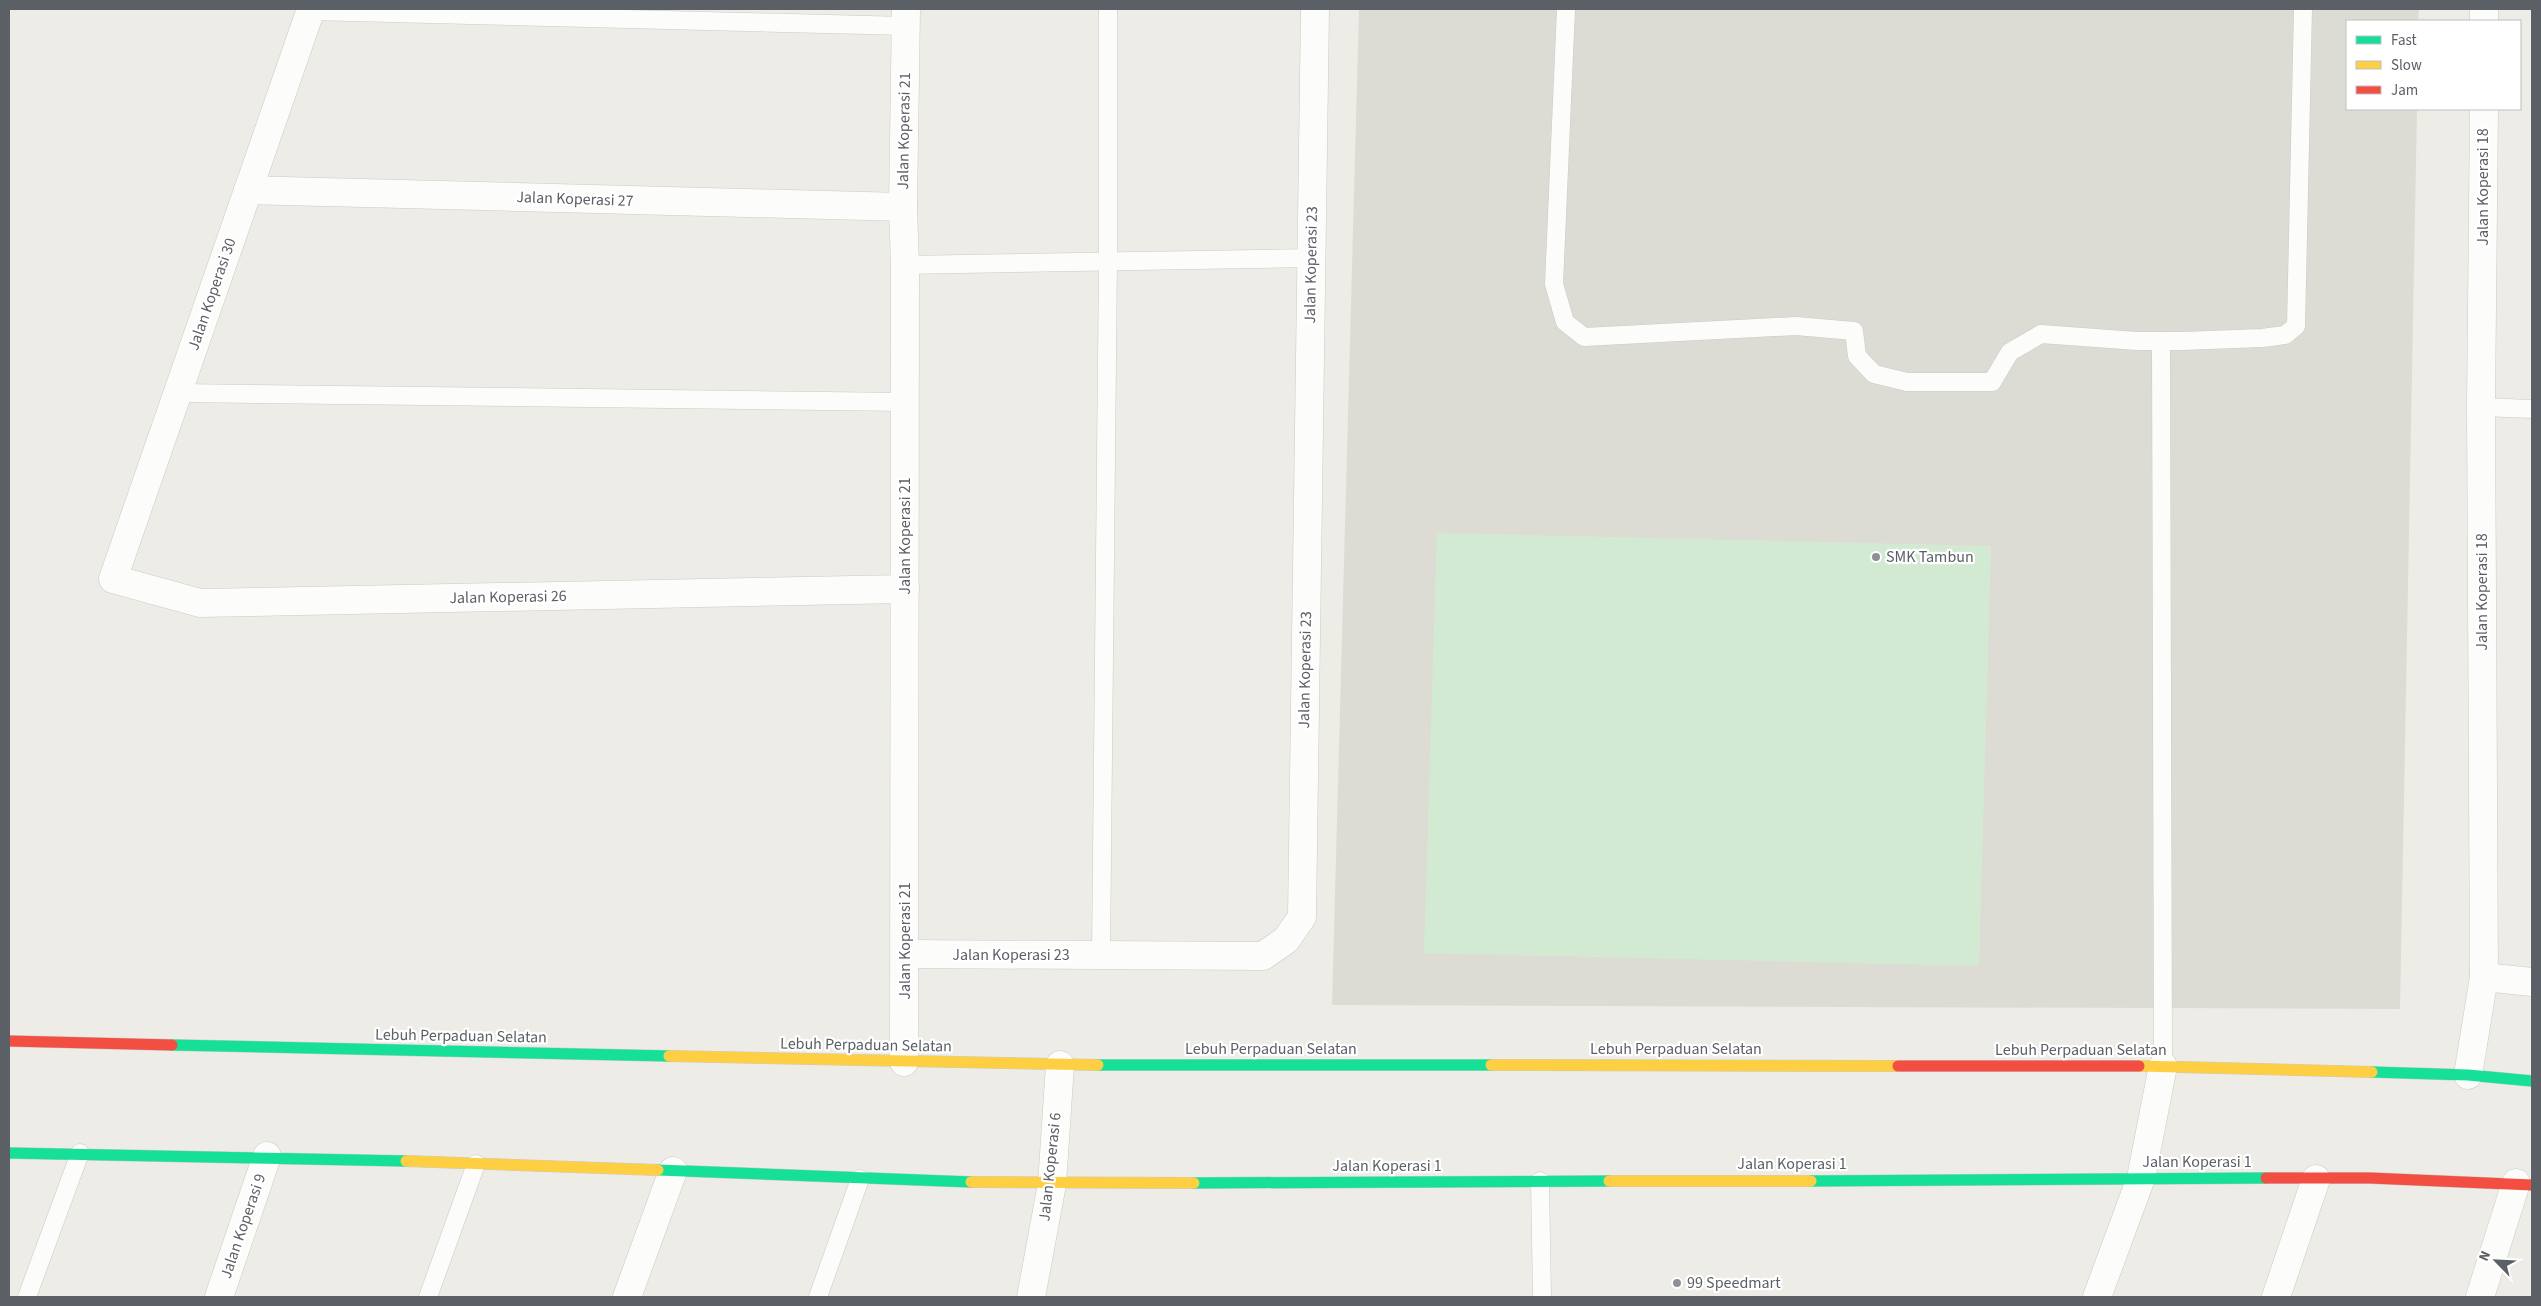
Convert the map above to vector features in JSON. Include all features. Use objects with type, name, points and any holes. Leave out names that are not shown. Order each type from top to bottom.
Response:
[{"type":"street","name":"Jalan Koperasi 23","points":[[905,954],[1263,956],[1286,940],[1302,917],[1315,9]]},
{"type":"street","name":"Jalan Koperasi 30","points":[[113,579],[310,10]]},
{"type":"street","name":"Jalan Koperasi 21","points":[[904,1062],[906,402],[903,207],[906,17]]},
{"type":"street","name":"Jalan Koperasi 18","points":[[2468,1075],[2484,977],[2482,407],[2484,110]]},
{"type":"street","name":"Jalan Koperasi 27","points":[[248,190],[903,207]]},
{"type":"street","name":"Jalan Koperasi 26","points":[[113,579],[200,603],[905,589]]},
{"type":"street","points":[[2484,977],[2532,982]]},
{"type":"street","name":"Lebuh Perpaduan Selatan","points":[[9,1041],[1060,1065],[2163,1066],[2468,1075],[2532,1081]]},
{"type":"street","name":"Jalan Koperasi 6","points":[[1031,1297],[1052,1184],[1060,1065]]},
{"type":"street","points":[[2097,1297],[2140,1178],[2163,1066]]},
{"type":"street","name":"Jalan Koperasi 1","points":[[9,1153],[267,1156],[860,1179],[1052,1184],[2140,1178],[2370,1178],[2524,1184]]},
{"type":"street","name":"Jalan Koperasi 9","points":[[219,1297],[267,1156]]},
{"type":"street","points":[[627,1297],[673,1171]]},
{"type":"street","points":[[2276,1297],[2316,1179]]},
{"type":"street","points":[[2480,1297],[2524,1184]]},
{"type":"lane","points":[[1101,955],[1108,260],[1108,9]]},
{"type":"lane","points":[[1566,9],[1554,284],[1565,322],[1584,337],[1796,326],[1854,331],[1857,356],[1874,374],[1907,382],[1966,384],[1992,382],[2010,352],[2041,334],[2161,341],[2262,338],[2285,335],[2296,326],[2303,9]]},
{"type":"lane","points":[[310,10],[906,17]]},
{"type":"lane","points":[[905,266],[1108,260],[1311,258]]},
{"type":"lane","points":[[2161,341],[2163,1066]]},
{"type":"lane","points":[[177,393],[906,402]]},
{"type":"lane","points":[[2482,407],[2532,408]]},
{"type":"lane","points":[[27,1297],[80,1153]]},
{"type":"lane","points":[[428,1297],[476,1164]]},
{"type":"lane","points":[[818,1297],[860,1179]]},
{"type":"lane","points":[[1540,1181],[1542,1297]]},
{"type":"shaded area","name":"SMK Tambun","points":[[1359,9],[2419,9],[2418,20],[2346,20],[2346,110],[2417,110],[2400,1009],[1332,1005]]},
{"type":"green space","points":[[1437,533],[1991,546],[1979,966],[1424,953]]},
{"type":"traffic: fast","points":[[172,1045],[669,1056]]},
{"type":"traffic: fast","points":[[1098,1065],[1491,1065]]},
{"type":"traffic: fast","points":[[2372,1072],[2468,1075],[2532,1081]]},
{"type":"traffic: fast","points":[[9,1153],[406,1161]]},
{"type":"traffic: fast","points":[[658,1170],[971,1182]]},
{"type":"traffic: fast","points":[[1811,1181],[2266,1178]]},
{"type":"traffic: fast","points":[[1194,1183],[1609,1181]]},
{"type":"traffic: slow","points":[[669,1056],[1098,1065]]},
{"type":"traffic: slow","points":[[1491,1065],[1898,1066]]},
{"type":"traffic: slow","points":[[2139,1066],[2372,1072]]},
{"type":"traffic: slow","points":[[406,1161],[658,1170]]},
{"type":"traffic: slow","points":[[1609,1181],[1811,1181]]},
{"type":"traffic: slow","points":[[971,1182],[1194,1183]]},
{"type":"traffic: jam","points":[[9,1041],[172,1045]]},
{"type":"traffic: jam","points":[[1898,1066],[2139,1066]]},
{"type":"traffic: jam","points":[[2266,1178],[2370,1178],[2532,1185]]},
{"type":"place","name":"SMK Tambun","points":[[1876,557]]},
{"type":"place","name":"99 Speedmart","points":[[1677,1283]]}]
